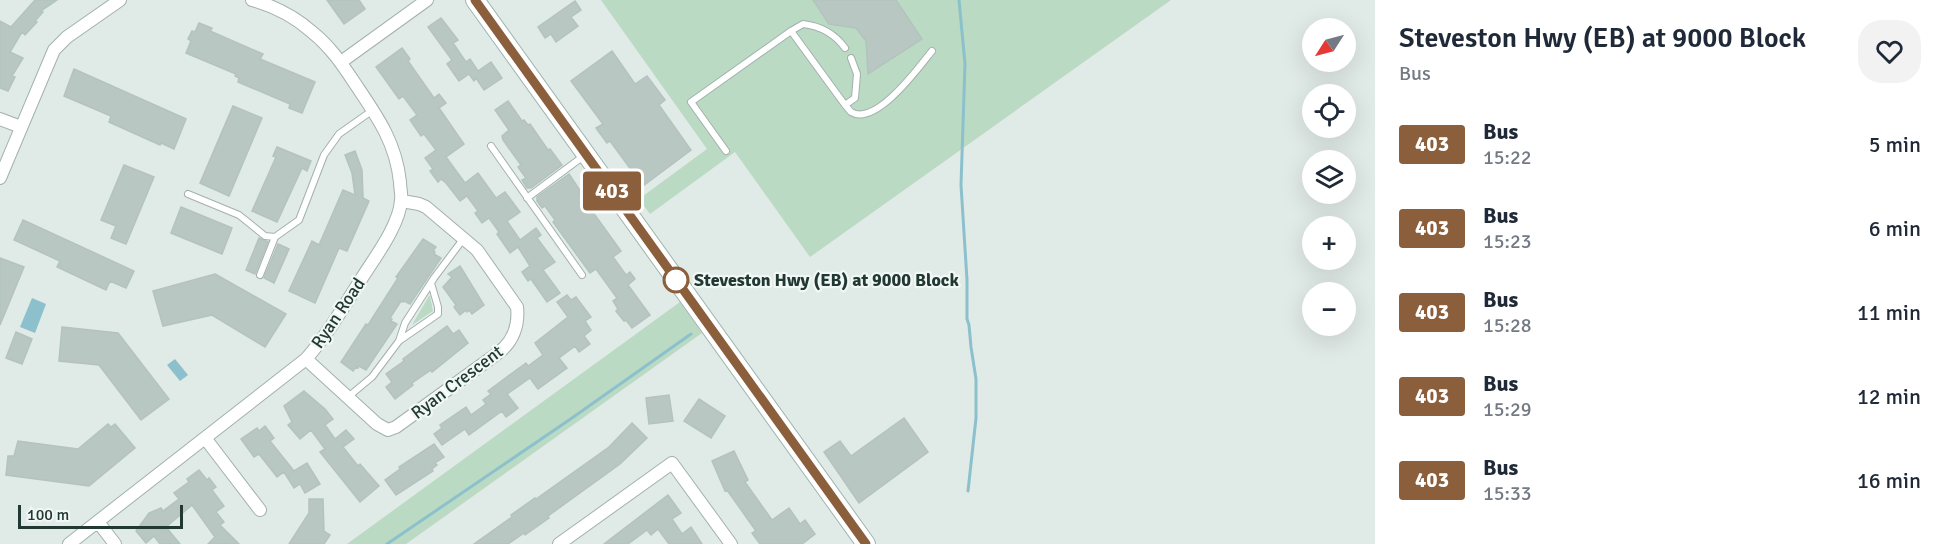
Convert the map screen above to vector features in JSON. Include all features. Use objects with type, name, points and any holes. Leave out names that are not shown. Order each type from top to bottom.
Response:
[{"type":"main road","points":[[475,0],[866,544]]},
{"type":"street","points":[[0,178],[6,147],[21,127],[54,50],[67,37],[120,0]]},
{"type":"street","name":"Ryan Road","points":[[69,544],[306,359],[321,342],[386,240],[397,217],[402,201],[398,169],[387,132],[341,62],[312,31],[294,18],[252,0]]},
{"type":"street","points":[[341,62],[427,0]]},
{"type":"street","points":[[0,118],[21,127]]},
{"type":"street","name":"Ryan Crescent","points":[[306,359],[387,434],[502,350],[513,336],[517,313],[515,303],[477,250],[423,205],[402,201]]},
{"type":"street","points":[[205,438],[260,510]]},
{"type":"street","points":[[559,544],[672,463],[731,544]]},
{"type":"street","points":[[98,522],[115,544]]},
{"type":"lane","points":[[726,151],[691,102],[803,24],[821,28],[845,48]]},
{"type":"lane","points":[[790,31],[845,105],[851,112],[861,115],[884,104],[932,51]]},
{"type":"lane","points":[[845,105],[855,98],[857,74],[855,63],[851,58]]},
{"type":"lane","points":[[260,275],[275,237],[299,220],[324,155],[339,134],[373,110]]},
{"type":"lane","points":[[490,146],[582,275]]},
{"type":"lane","points":[[527,198],[586,155]]},
{"type":"lane","points":[[188,194],[239,215],[265,236],[275,237]]},
{"type":"lane","points":[[348,398],[372,377],[399,341],[405,323],[464,238]]},
{"type":"lane","points":[[399,341],[438,314],[431,283]]},
{"type":"green space","points":[[601,0],[1171,0],[810,257],[735,152],[650,214],[639,199],[707,149]]},
{"type":"green space","points":[[429,296],[433,311],[412,325]]},
{"type":"green space","points":[[680,302],[702,333],[406,544],[347,544]]},
{"type":"water","points":[[32,298],[46,304],[35,333],[20,327]]},
{"type":"water","points":[[175,359],[188,375],[180,381],[167,365]]},
{"type":"building","points":[[35,0],[57,0],[41,11],[43,12],[35,21],[37,22],[25,35],[22,32],[10,52],[23,58],[12,76],[15,77],[8,91],[0,88],[0,21],[11,27]]},
{"type":"building","points":[[327,0],[359,0],[365,9],[344,24]]},
{"type":"building","points":[[813,0],[896,0],[922,39],[868,74],[866,41],[856,28],[829,24]]},
{"type":"building","points":[[575,1],[581,10],[571,17],[578,26],[556,42],[551,34],[545,38],[538,27]]},
{"type":"building","points":[[441,18],[458,40],[453,43],[466,62],[470,59],[478,71],[491,62],[502,78],[484,90],[476,78],[474,81],[469,74],[459,81],[447,64],[452,60],[428,27]]},
{"type":"building","points":[[199,23],[212,28],[210,31],[263,54],[260,59],[315,82],[302,113],[289,108],[290,104],[238,82],[239,78],[235,76],[236,74],[186,53],[191,41],[188,39],[192,31],[195,32]]},
{"type":"building","points":[[402,48],[410,59],[408,61],[434,98],[439,94],[446,103],[439,108],[464,144],[446,157],[465,183],[478,173],[496,198],[505,192],[520,212],[507,221],[520,240],[536,228],[541,235],[537,238],[555,262],[543,270],[560,293],[547,302],[531,279],[528,281],[522,272],[530,266],[518,247],[510,253],[489,218],[482,223],[475,213],[478,211],[467,196],[460,201],[446,183],[441,179],[438,182],[430,171],[433,169],[425,158],[436,150],[424,134],[421,136],[410,120],[417,115],[403,96],[399,99],[376,67]]},
{"type":"building","points":[[612,51],[635,84],[647,76],[665,100],[659,105],[691,150],[643,186],[610,141],[607,143],[596,128],[603,124],[571,81]]},
{"type":"building","points":[[74,69],[186,119],[174,149],[109,122],[111,116],[64,96]]},
{"type":"building","points":[[508,101],[522,121],[530,124],[548,150],[550,149],[562,165],[531,188],[527,188],[522,180],[526,178],[518,167],[521,165],[503,140],[502,136],[509,130],[495,110]]},
{"type":"building","points":[[233,106],[262,118],[229,196],[200,183]]},
{"type":"building","points":[[277,147],[311,161],[307,171],[302,168],[277,222],[252,211],[276,157],[273,156]]},
{"type":"building","points":[[355,151],[362,170],[363,198],[369,201],[347,251],[339,248],[315,303],[289,291],[312,241],[319,245],[343,190],[355,195],[352,173],[345,155]]},
{"type":"building","points":[[124,165],[154,177],[126,244],[111,238],[116,226],[101,220]]},
{"type":"building","points":[[569,174],[581,192],[579,193],[621,251],[613,257],[626,275],[630,272],[635,279],[628,285],[650,315],[632,328],[616,311],[618,309],[613,301],[617,298],[596,269],[590,273],[553,222],[555,220],[545,206],[542,208],[537,201],[537,197]]},
{"type":"building","points":[[181,207],[232,228],[222,254],[171,233]]},
{"type":"building","points":[[23,220],[134,271],[126,288],[110,281],[106,290],[57,267],[60,261],[14,240]]},
{"type":"building","points":[[259,238],[268,242],[255,274],[246,270]]},
{"type":"building","points":[[423,239],[436,247],[434,254],[441,258],[410,304],[401,301],[390,318],[397,324],[366,370],[359,366],[353,371],[341,362],[366,324],[368,325],[398,278],[396,277]]},
{"type":"building","points":[[278,244],[289,249],[274,283],[264,278]]},
{"type":"building","points":[[0,258],[24,267],[0,325]]},
{"type":"building","points":[[460,266],[484,305],[472,314],[466,310],[460,315],[443,287],[452,277],[448,274]]},
{"type":"building","points":[[215,274],[286,314],[265,347],[212,315],[163,326],[153,291]]},
{"type":"building","points":[[567,295],[571,300],[576,297],[591,317],[585,321],[591,330],[584,336],[590,344],[579,352],[575,346],[559,358],[567,368],[538,389],[530,378],[507,394],[518,408],[506,417],[502,411],[469,435],[465,429],[442,445],[434,434],[442,428],[440,425],[466,407],[471,415],[486,404],[483,400],[491,394],[488,391],[526,363],[528,366],[543,355],[535,343],[568,317],[557,302]]},
{"type":"building","points":[[447,326],[453,334],[459,330],[468,343],[432,372],[431,370],[412,383],[413,385],[395,399],[386,387],[392,382],[386,374]]},
{"type":"building","points":[[62,327],[118,333],[169,399],[141,420],[99,365],[59,361]]},
{"type":"building","points":[[16,332],[32,339],[22,364],[6,358]]},
{"type":"building","points":[[304,391],[333,419],[325,425],[335,439],[346,430],[354,439],[343,447],[358,466],[360,464],[379,486],[360,502],[320,452],[325,449],[311,430],[300,439],[288,425],[292,422],[284,406]]},
{"type":"building","points":[[669,395],[673,421],[649,424],[646,398]]},
{"type":"building","points":[[699,399],[725,416],[711,438],[684,421]]},
{"type":"building","points":[[904,418],[928,452],[859,503],[824,452],[840,441],[851,456]]},
{"type":"building","points":[[632,423],[647,438],[620,464],[525,535],[524,533],[508,544],[474,544],[512,517],[511,515],[609,447]]},
{"type":"building","points":[[108,424],[111,427],[115,424],[135,448],[89,486],[6,475],[8,456],[14,456],[18,441],[78,449]]},
{"type":"building","points":[[265,426],[274,438],[270,441],[294,471],[307,463],[320,484],[305,493],[300,484],[294,488],[284,472],[277,477],[259,454],[254,457],[241,439],[257,428],[259,431]]},
{"type":"building","points":[[434,444],[444,457],[435,463],[437,465],[432,469],[433,471],[396,495],[385,480],[400,469],[399,467]]},
{"type":"building","points":[[734,451],[748,480],[745,482],[772,520],[789,508],[800,524],[805,520],[815,534],[802,544],[760,544],[752,533],[756,531],[727,490],[725,491],[712,461]]},
{"type":"building","points":[[199,470],[216,487],[212,490],[224,506],[216,512],[224,522],[220,525],[239,544],[208,544],[215,537],[192,505],[166,527],[180,544],[160,544],[154,536],[146,543],[136,531],[149,513],[161,508],[163,511],[179,499],[174,493],[189,482],[187,479]]},
{"type":"building","points":[[668,495],[681,513],[672,519],[682,534],[691,527],[702,544],[669,544],[658,529],[651,535],[647,530],[628,544],[604,544]]},
{"type":"building","points":[[309,499],[323,499],[324,531],[330,535],[324,544],[289,544],[309,513]]},
{"type":"waterway","points":[[959,0],[965,64],[961,185],[967,319],[976,379],[976,418],[968,491]]},
{"type":"waterway","points":[[387,544],[691,334]]},
{"type":"bus line","name":"403","points":[[475,0],[866,544]]},
{"type":"place","name":"Steveston Hwy (EB) at 9000 Block","points":[[676,280]]}]
